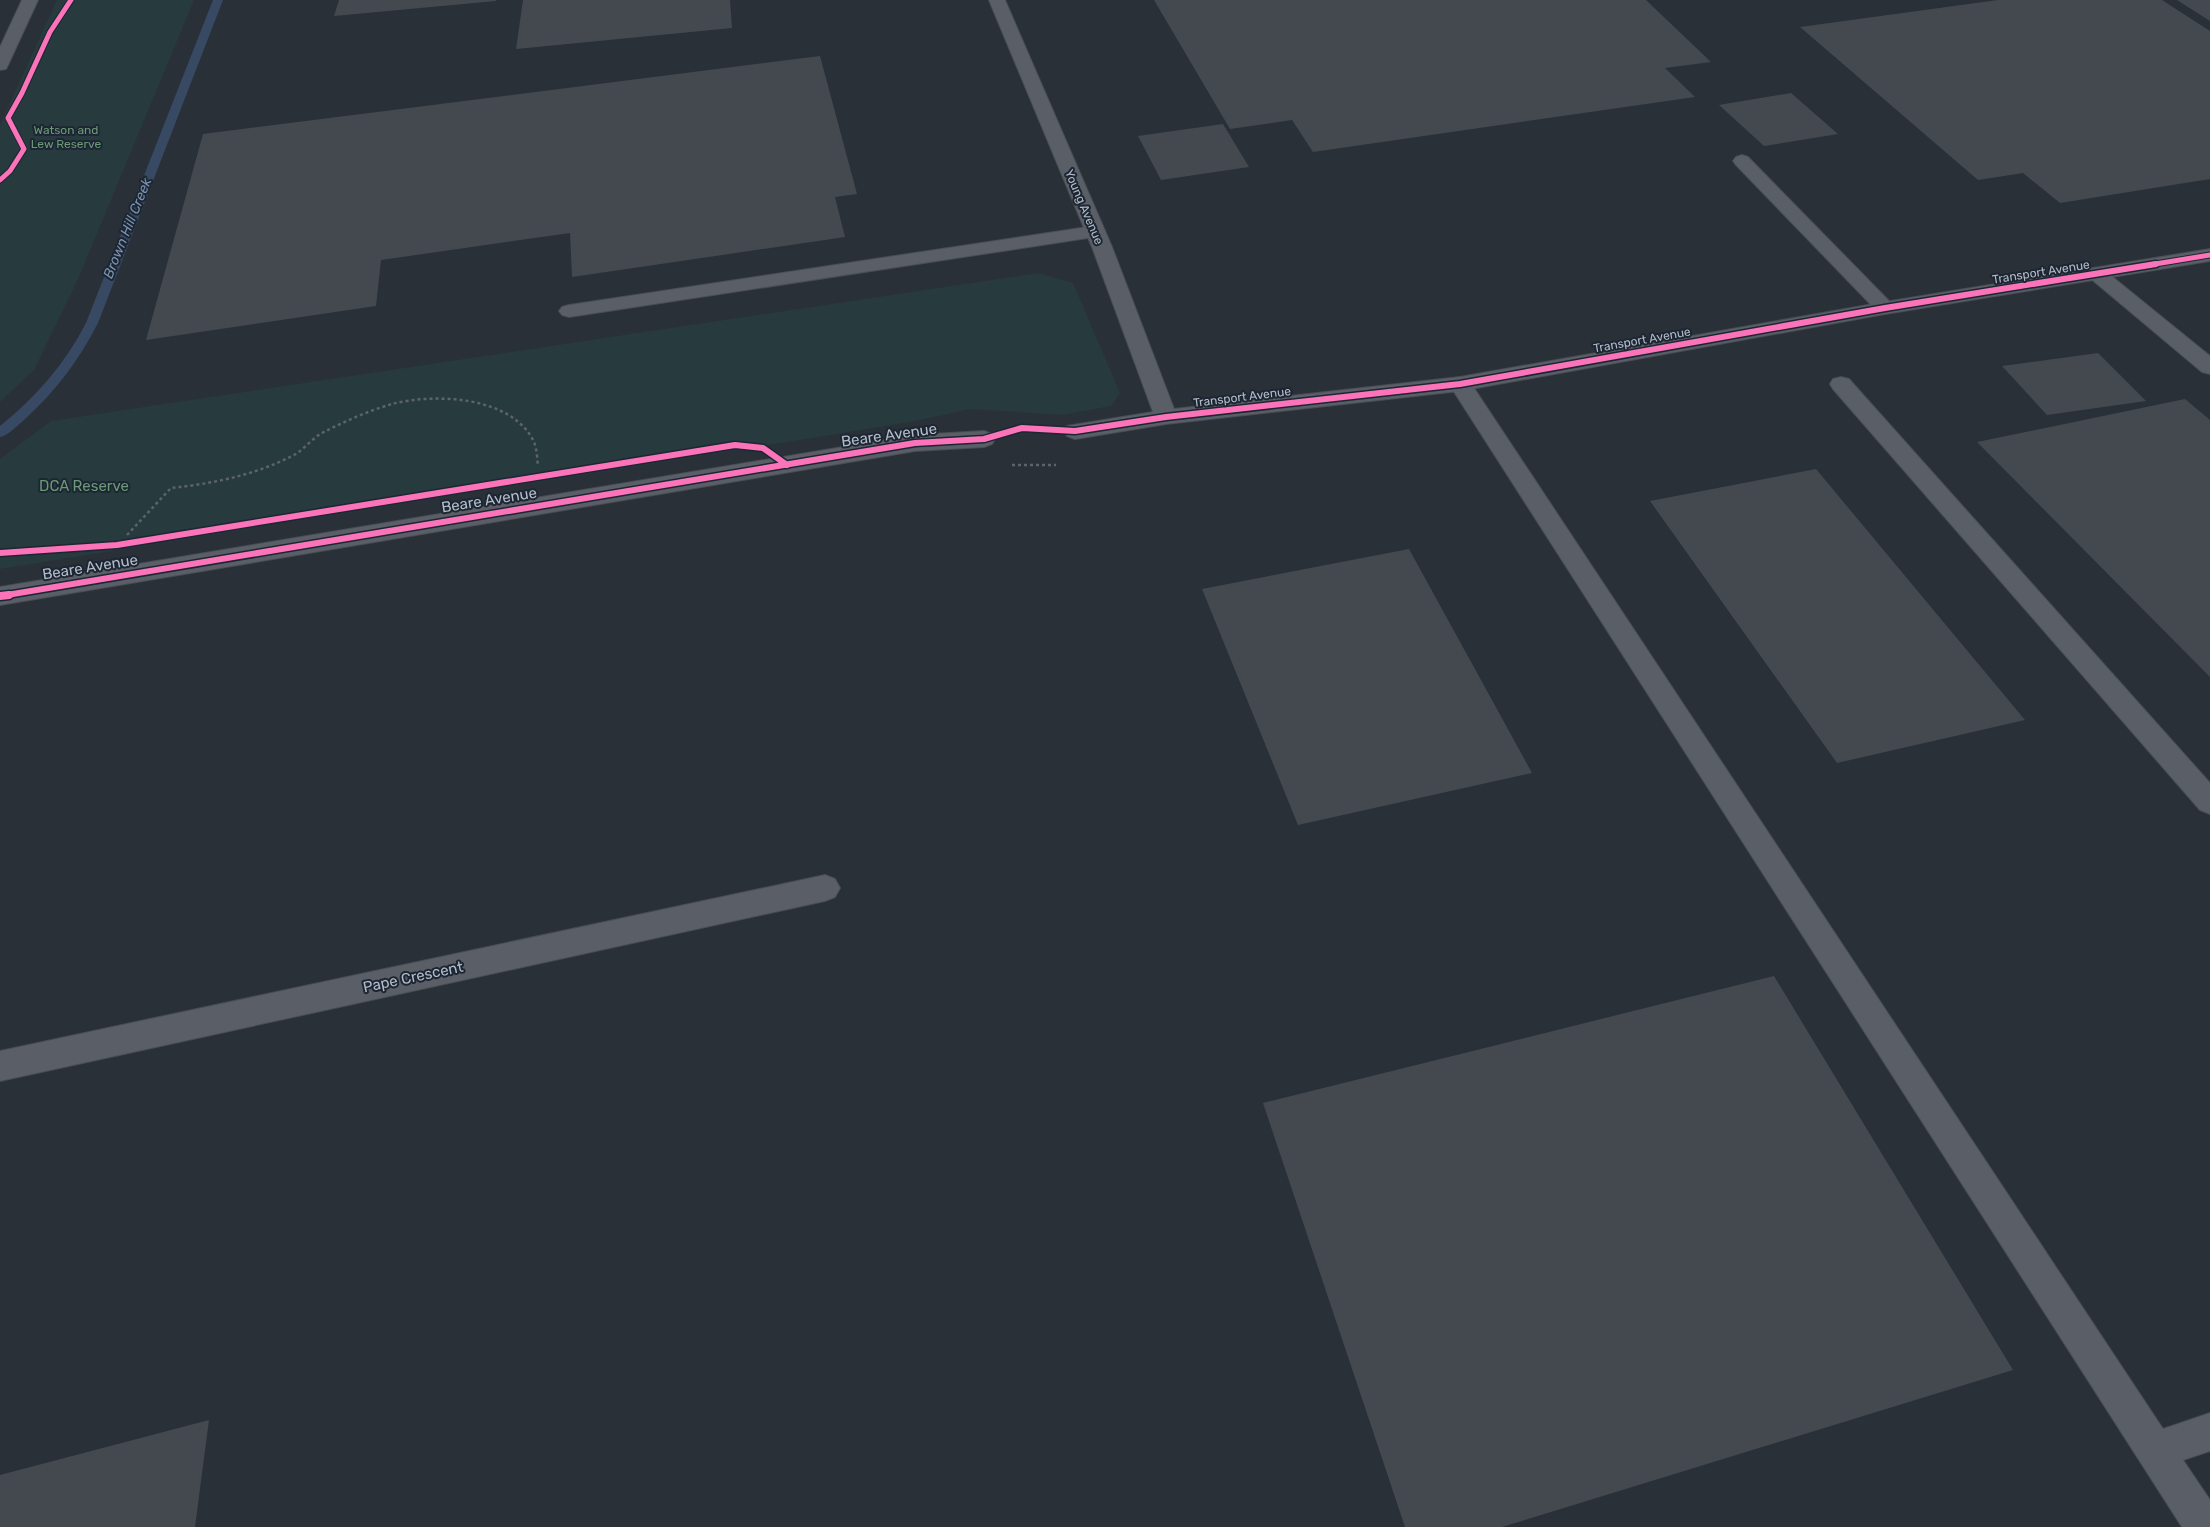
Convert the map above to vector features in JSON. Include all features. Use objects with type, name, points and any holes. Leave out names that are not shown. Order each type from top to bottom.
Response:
[{"type":"street","points":[[0,65],[30,0]]},
{"type":"street","name":"Young Avenue","points":[[997,0],[1094,232],[1166,417]]},
{"type":"street","points":[[1742,161],[1885,308]]},
{"type":"street","points":[[569,311],[1094,232]]},
{"type":"street","name":"Transport Avenue","points":[[1075,432],[1166,417],[1460,384],[1885,308],[2210,255]]},
{"type":"street","points":[[2097,274],[2210,368]]},
{"type":"street","points":[[1460,384],[2205,1527]]},
{"type":"street","points":[[1841,384],[2210,802]]},
{"type":"street","name":"Beare Avenue","points":[[0,596],[915,443],[984,439]]},
{"type":"street","name":"Pape Crescent","points":[[0,1066],[825,888]]},
{"type":"street","points":[[2155,1450],[2210,1432]]},
{"type":"path","points":[[126,540],[171,488],[208,484],[293,456],[320,434],[357,417],[394,404],[437,399],[488,404],[518,420],[534,441],[538,468]]},
{"type":"path","points":[[984,439],[1011,465],[1071,464],[1075,432]]},
{"type":"path","points":[[126,540],[137,541]]},
{"type":"green space","name":"Watson and Lew Reserve","points":[[57,0],[194,0],[79,277],[34,370],[0,402],[0,125]]},
{"type":"green space","name":"DCA Reserve","points":[[1038,273],[1073,283],[1120,393],[1111,406],[1062,415],[971,409],[910,422],[0,569],[0,459],[51,421]]},
{"type":"building","points":[[339,0],[496,0],[496,1],[334,16]]},
{"type":"building","points":[[523,0],[730,0],[732,28],[516,49]]},
{"type":"building","points":[[1154,0],[1646,0],[1711,62],[1665,68],[1695,97],[1313,152],[1292,120],[1230,129]]},
{"type":"building","points":[[1998,0],[2162,0],[2210,31],[2210,179],[2060,203],[2023,173],[1978,180],[1800,27]]},
{"type":"building","points":[[2177,0],[2210,0],[2210,21]]},
{"type":"building","points":[[820,56],[857,194],[835,197],[845,237],[572,277],[570,233],[381,260],[376,306],[146,340],[203,134]]},
{"type":"building","points":[[1791,93],[1838,134],[1764,146],[1719,105]]},
{"type":"building","points":[[1223,124],[1249,167],[1161,180],[1138,136]]},
{"type":"building","points":[[2098,353],[2146,401],[2047,415],[2002,366]]},
{"type":"building","points":[[2185,399],[2210,420],[2210,677],[1977,442]]},
{"type":"building","points":[[1816,469],[2025,720],[1837,763],[1650,501]]},
{"type":"building","points":[[1409,549],[1532,773],[1298,825],[1202,589]]},
{"type":"building","points":[[1774,976],[2013,1370],[1502,1527],[1405,1527],[1263,1103]]},
{"type":"building","points":[[209,1420],[195,1527],[0,1527],[0,1475]]},
{"type":"waterway","name":"Brown Hill Creek","points":[[0,433],[28,409],[53,383],[84,339],[92,323],[218,0]]},
{"type":"cycle path","points":[[0,180],[10,171],[24,149],[8,118],[22,93],[50,32],[71,0]]},
{"type":"cycle path","points":[[0,596],[915,443],[984,439],[1022,428],[1075,431],[1166,417],[1460,384],[1885,308],[2210,255]]},
{"type":"cycle path","points":[[0,553],[117,545],[735,445],[758,446],[769,450],[787,465]]}]
